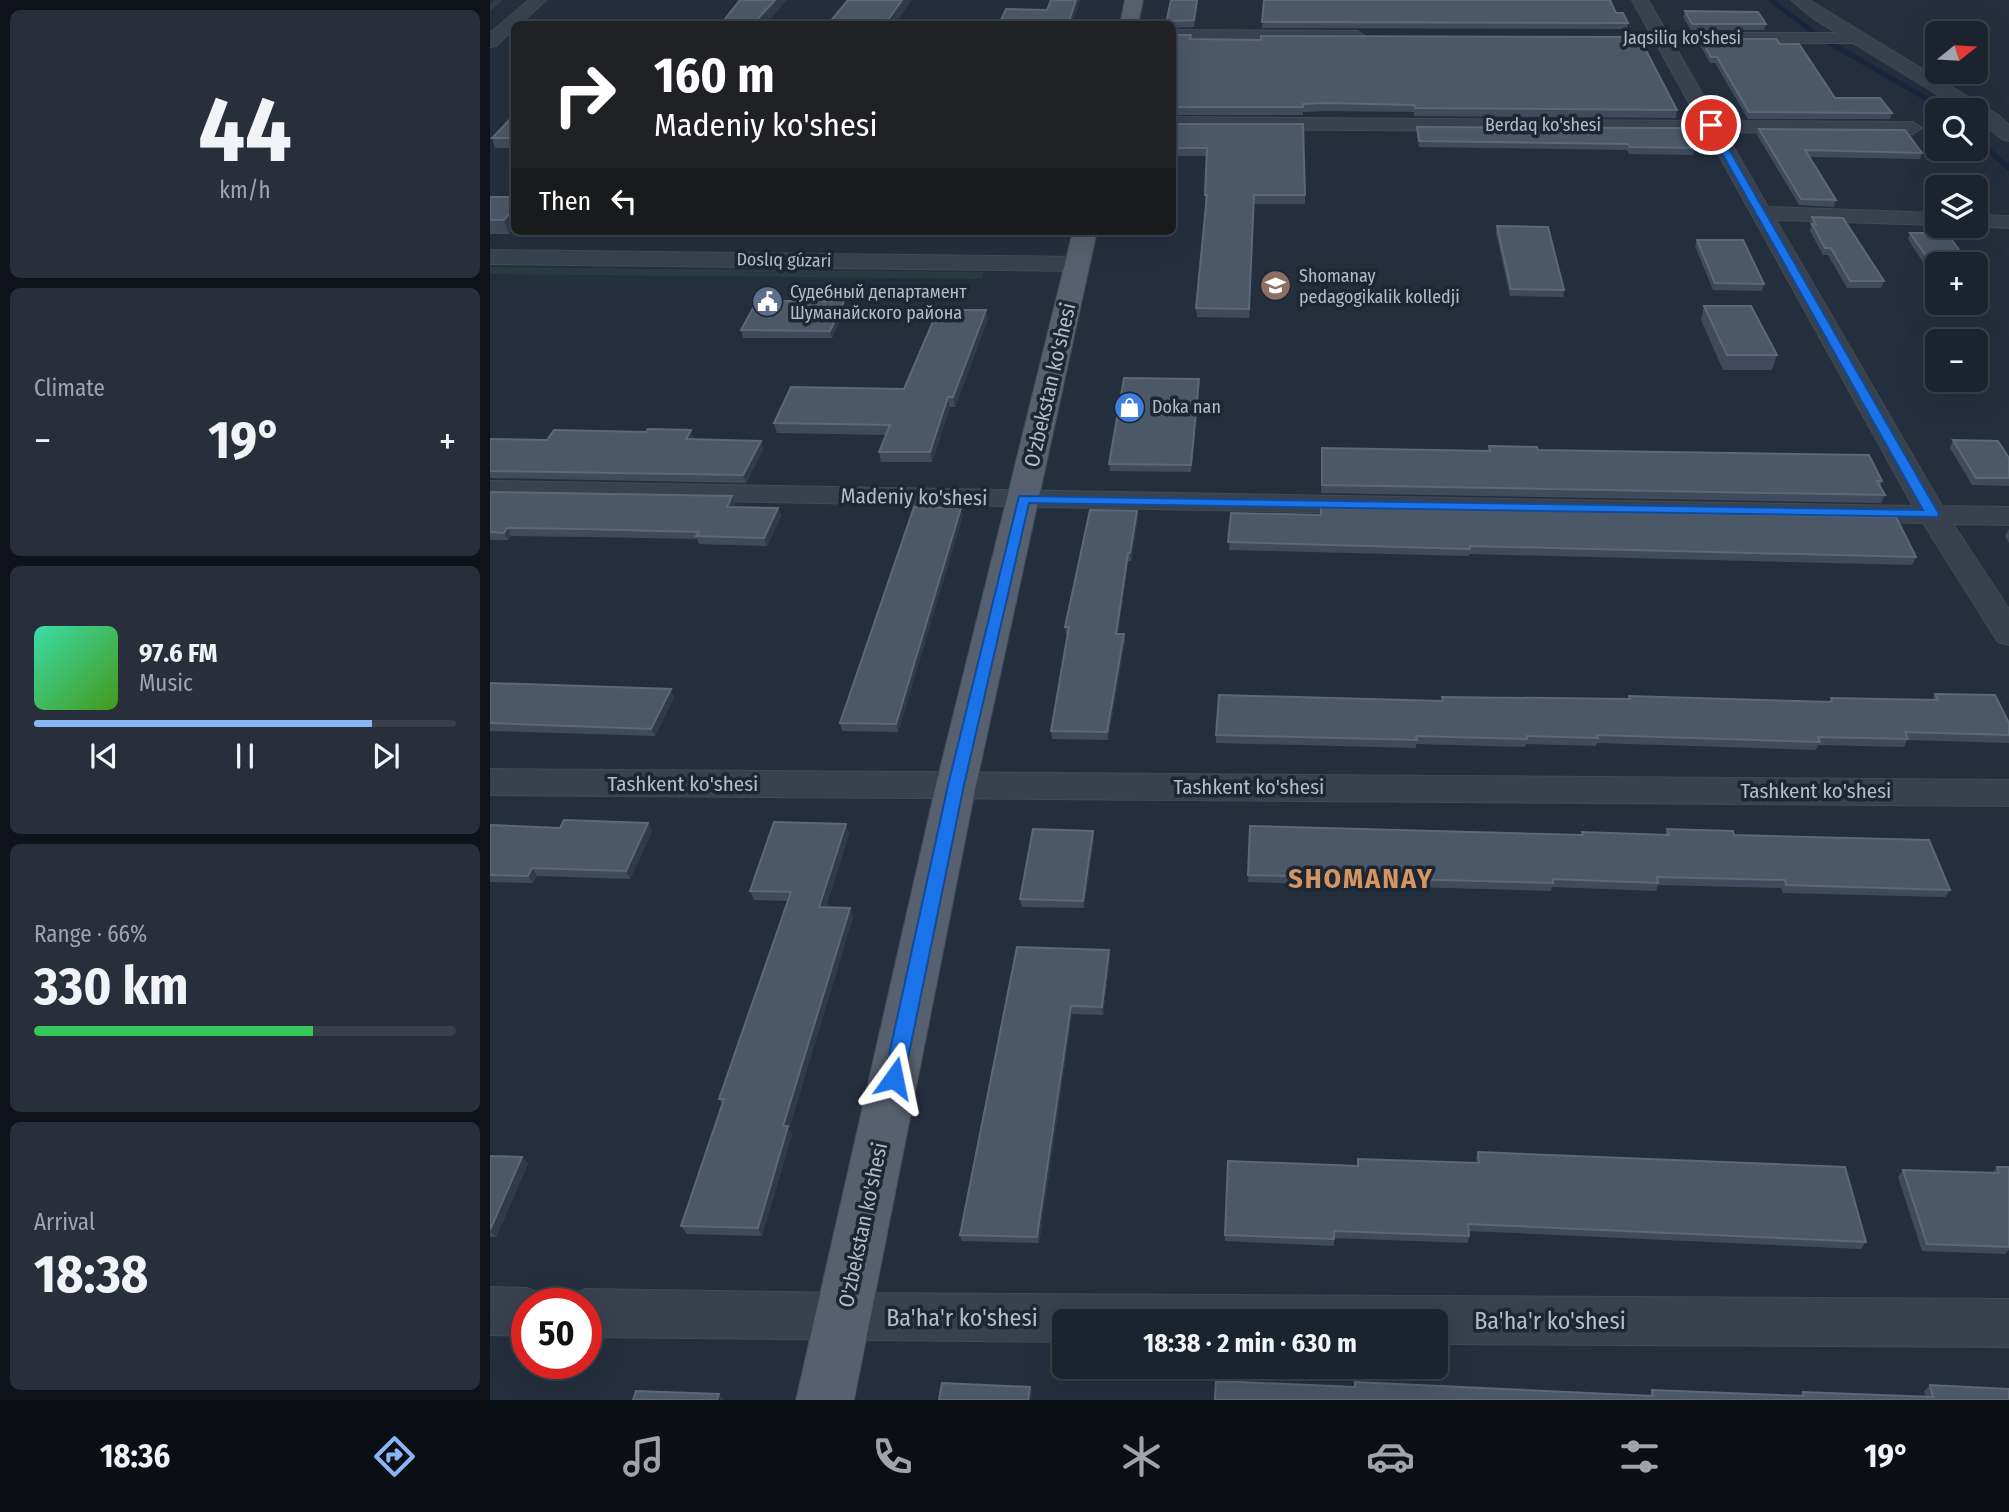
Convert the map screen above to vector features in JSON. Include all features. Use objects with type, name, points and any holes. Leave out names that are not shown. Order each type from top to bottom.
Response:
[{"type":"main road","points":[[1130,21],[1134,0]]},
{"type":"main road","name":"O'zbekstan ko'shesi","points":[[825,1400],[956,785],[1079,260]]},
{"type":"street","points":[[514,21],[538,0]]},
{"type":"street","points":[[1640,0],[1932,514],[2009,635]]},
{"type":"street","points":[[1799,0],[1856,38],[1991,119],[2009,135]]},
{"type":"street","points":[[1176,35],[1368,36]]},
{"type":"street","name":"Jaqsiliq ko'shesi","points":[[1619,37],[1856,38]]},
{"type":"street","name":"Berdaq ko'shesi","points":[[1176,123],[1913,128]]},
{"type":"street","points":[[1760,213],[1925,219]]},
{"type":"street","points":[[1988,221],[2009,222]]},
{"type":"street","name":"Doslıq gúzari","points":[[490,257],[1007,274]]},
{"type":"street","name":"Doslıq gúzari","points":[[837,283],[1007,274],[1079,260]]},
{"type":"street","name":"Madeniy ko'shesi","points":[[490,489],[2009,516]]},
{"type":"street","name":"Tashkent ko'shesi","points":[[490,782],[2009,793]]},
{"type":"street","points":[[490,1311],[511,1311]]},
{"type":"street","name":"Ba'ha'r ko'shesi","points":[[602,1313],[2009,1323]]},
{"type":"green space","points":[[490,267],[984,272],[982,279],[490,274]]},
{"type":"building","points":[[740,0],[775,0],[756,21],[723,21]]},
{"type":"building","points":[[848,0],[902,0],[887,21],[830,21]]},
{"type":"building","points":[[1051,0],[1076,0],[1069,21],[1000,21],[1006,9],[1047,10]]},
{"type":"building","points":[[1171,0],[1197,0],[1194,20],[1167,21]]},
{"type":"building","points":[[1264,0],[1610,0],[1616,13],[1623,13],[1628,23],[1262,22]]},
{"type":"building","points":[[1685,11],[1758,12],[1766,24],[1692,24]]},
{"type":"building","points":[[1176,35],[1191,35],[1190,39],[1261,40],[1261,36],[1635,37],[1641,41],[1677,110],[1415,108],[1414,105],[1325,103],[1303,104],[1303,107],[1176,107]]},
{"type":"building","points":[[1701,39],[1776,39],[1780,44],[1799,44],[1835,98],[1880,98],[1892,113],[1749,112],[1717,57],[1711,57]]},
{"type":"building","points":[[511,118],[511,138],[492,138]]},
{"type":"building","points":[[1176,124],[1303,124],[1305,195],[1254,195],[1249,309],[1196,308],[1207,195],[1207,148],[1176,148]]},
{"type":"building","points":[[1417,127],[1685,128],[1695,148],[1630,147],[1628,144],[1419,141]]},
{"type":"building","points":[[1759,129],[1905,130],[1922,153],[1805,150],[1836,200],[1801,199]]},
{"type":"building","points":[[490,197],[511,197],[511,212],[504,220],[490,220]]},
{"type":"building","points":[[1812,217],[1843,218],[1884,281],[1850,281],[1831,248],[1825,248],[1812,224],[1816,225]]},
{"type":"building","points":[[1497,226],[1548,227],[1564,290],[1511,289]]},
{"type":"building","points":[[1910,233],[1925,233],[1925,238],[1951,238],[1960,252],[1925,252],[1925,254]]},
{"type":"building","points":[[1697,240],[1743,240],[1764,284],[1715,283]]},
{"type":"building","points":[[757,301],[844,301],[830,331],[741,330]]},
{"type":"building","points":[[1704,306],[1751,306],[1777,355],[1727,355]]},
{"type":"building","points":[[938,310],[986,310],[953,397],[948,397],[930,452],[879,452],[890,425],[774,423],[791,387],[904,389]]},
{"type":"building","points":[[1124,378],[1199,379],[1191,465],[1109,464]]},
{"type":"building","points":[[648,429],[691,430],[686,439],[761,441],[743,475],[490,471],[490,439],[547,440],[554,430],[646,432]]},
{"type":"building","points":[[1953,440],[1998,441],[2009,458],[2009,478],[1976,478]]},
{"type":"building","points":[[1489,446],[1537,447],[1538,450],[1869,455],[1882,481],[1877,481],[1885,495],[1322,485],[1322,448],[1490,451]]},
{"type":"building","points":[[490,492],[732,496],[727,507],[778,508],[764,538],[696,536],[699,532],[583,529],[507,528],[504,533],[490,532]]},
{"type":"building","points":[[914,507],[961,508],[896,724],[840,723]]},
{"type":"building","points":[[1321,507],[1896,517],[1916,557],[1228,542],[1231,513],[1321,515]]},
{"type":"building","points":[[1090,510],[1137,511],[1116,634],[1124,634],[1107,732],[1051,731],[1069,627],[1065,627]]},
{"type":"building","points":[[490,683],[671,689],[651,729],[490,723]]},
{"type":"building","points":[[1935,694],[1995,695],[2009,723],[2009,735],[1905,732],[1908,739],[1818,737],[1820,742],[1597,735],[1598,738],[1527,736],[1527,739],[1416,736],[1417,740],[1216,735],[1219,695],[1443,701],[1442,697],[1630,699],[1629,696],[1832,702],[1831,698],[1938,700]]},
{"type":"building","points":[[564,820],[648,823],[626,871],[532,868],[528,876],[490,875],[490,825],[560,828]]},
{"type":"building","points":[[774,822],[846,824],[819,907],[850,908],[783,1126],[788,1126],[758,1228],[681,1226],[724,1099],[719,1099],[791,892],[750,891]]},
{"type":"building","points":[[1250,826],[1583,835],[1582,832],[1669,835],[1667,829],[1733,831],[1734,835],[1929,840],[1950,890],[1786,885],[1785,880],[1657,877],[1658,883],[1553,879],[1553,883],[1248,875]]},
{"type":"building","points":[[1033,829],[1093,831],[1083,901],[1020,899]]},
{"type":"building","points":[[1017,947],[1109,950],[1102,1007],[1071,1006],[1037,1237],[960,1235]]},
{"type":"building","points":[[1478,1152],[1845,1167],[1866,1242],[1468,1224],[1469,1236],[1334,1231],[1334,1239],[1225,1235],[1228,1161],[1358,1166],[1358,1159],[1479,1163]]},
{"type":"building","points":[[490,1156],[522,1157],[490,1230]]},
{"type":"building","points":[[1997,1167],[2009,1167],[2009,1247],[1927,1244],[1903,1170],[1999,1173]]},
{"type":"building","points":[[1216,1381],[1355,1387],[1355,1382],[1653,1396],[1652,1390],[1804,1396],[1803,1392],[1933,1397],[1930,1385],[2009,1389],[2009,1400],[1215,1400]]},
{"type":"building","points":[[942,1383],[1030,1387],[1028,1400],[939,1400]]},
{"type":"building","points":[[636,1391],[719,1394],[717,1400],[633,1400]]},
{"type":"waterway","points":[[1771,0],[1817,35]]},
{"type":"waterway","points":[[1828,42],[1926,98]]},
{"type":"waterway","points":[[1988,150],[2008,167]]},
{"type":"place","name":"Shomanay pedagogikalik kolledji","points":[[1276,286]]},
{"type":"place","name":"Судебный департамент Шуманайского района","points":[[767,302]]},
{"type":"place","name":"Doka nan","points":[[1129,407]]},
{"type":"district","name":"SHOMANAY","points":[[1361,878]]},
{"type":"route","points":[[894,1078],[956,785],[1024,499],[1932,514],[1711,125]]}]
